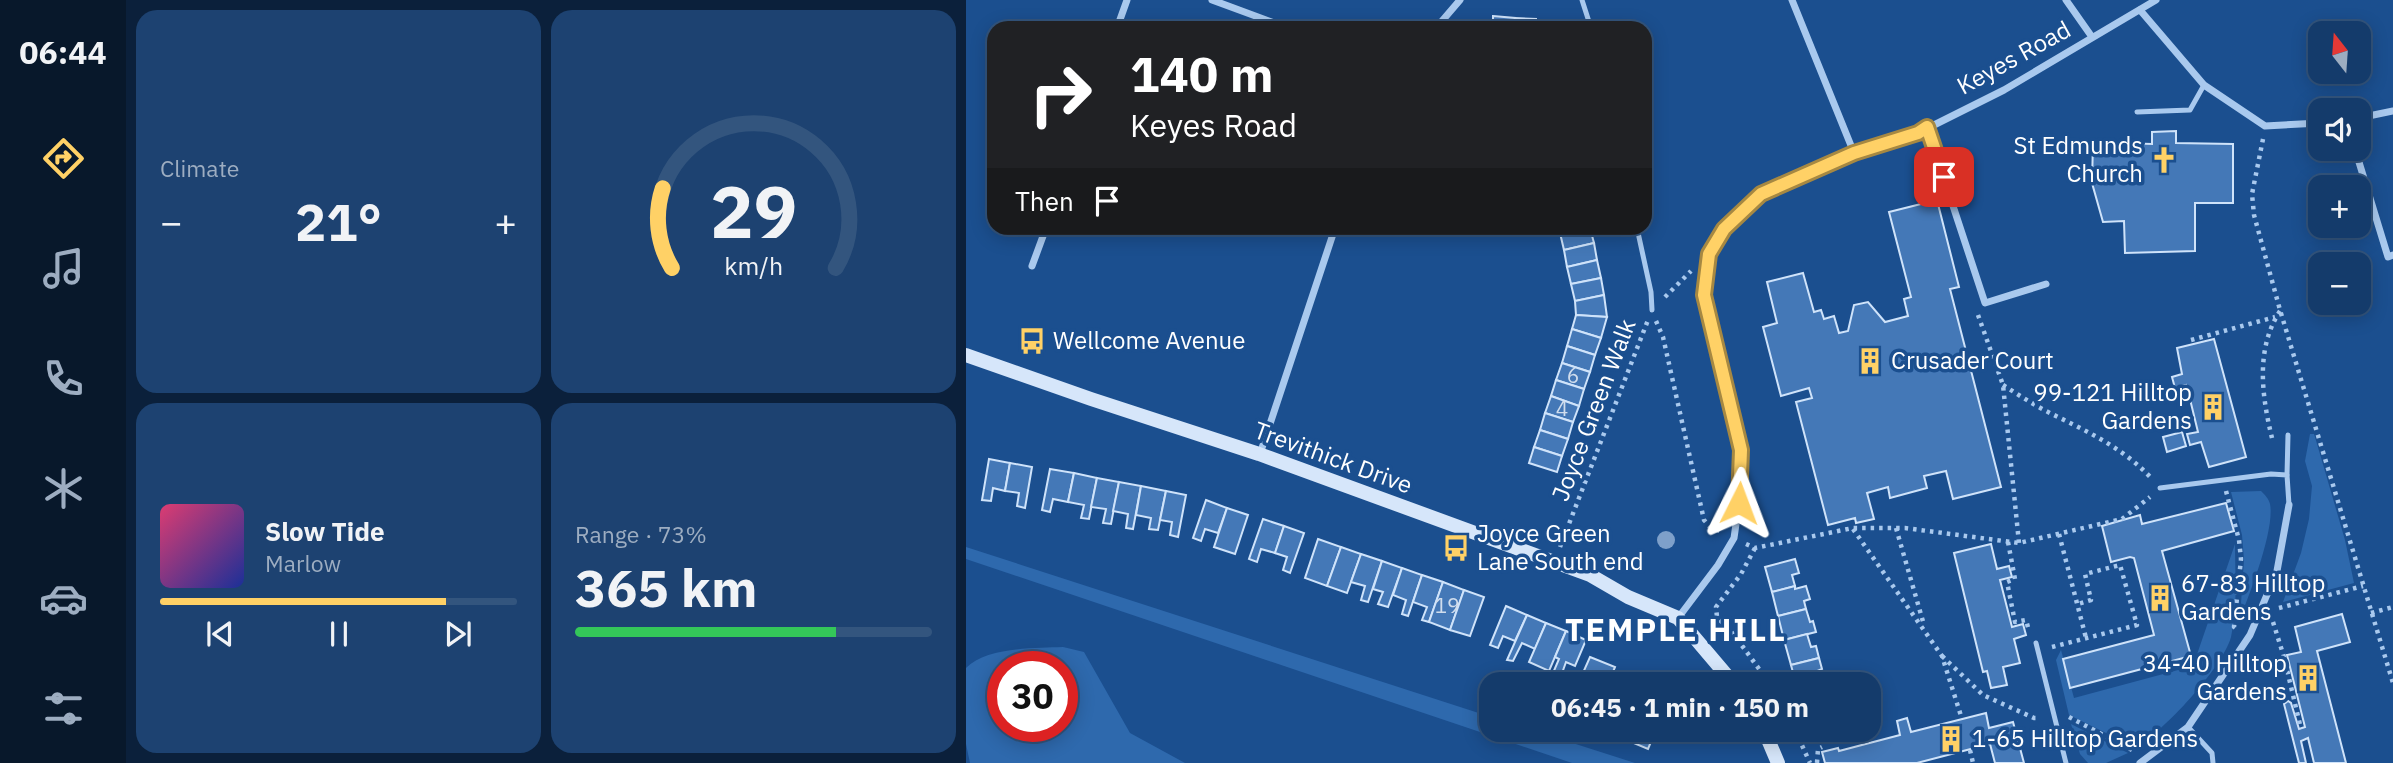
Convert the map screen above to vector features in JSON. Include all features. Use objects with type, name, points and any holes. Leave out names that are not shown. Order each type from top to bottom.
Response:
[{"type":"street","points":[[1118,21],[1126,0]]},
{"type":"street","points":[[1212,0],[1268,21]]},
{"type":"street","points":[[1442,21],[1460,0]]},
{"type":"street","points":[[1793,0],[1854,153]]},
{"type":"street","points":[[2066,0],[2092,37]]},
{"type":"street","name":"Keyes Road","points":[[1678,618],[1718,565],[1734,538],[1739,503],[1741,450],[1704,295],[1709,254],[1724,229],[1761,194],[1854,153],[1918,133],[2004,90],[2156,0]]},
{"type":"street","points":[[2140,10],[2204,85],[2265,126],[2308,124]]},
{"type":"street","points":[[2371,116],[2393,111]]},
{"type":"street","points":[[1927,127],[1985,303],[2046,285]]},
{"type":"street","points":[[2359,161],[2388,257],[2393,255]]},
{"type":"street","points":[[1032,266],[1043,235]]},
{"type":"street","points":[[1259,454],[1333,235]]},
{"type":"street","name":"Trevithick Drive","points":[[966,355],[1259,454],[1554,561],[1590,575],[1628,597],[1678,618]]},
{"type":"street","points":[[2140,763],[2188,727],[2250,635],[2277,571],[2289,505]]},
{"type":"street","points":[[1678,618],[1724,672]]},
{"type":"street","points":[[1769,742],[1778,763]]},
{"type":"lane","points":[[1582,0],[1589,21]]},
{"type":"lane","points":[[2137,112],[2190,110],[2204,85]]},
{"type":"lane","name":"Joyce Green Walk","points":[[1639,235],[1651,292],[1651,310]]},
{"type":"lane","points":[[2288,435],[2289,505]]},
{"type":"lane","points":[[2161,488],[2271,474],[2287,475]]},
{"type":"lane","points":[[2033,641],[2066,763]]},
{"type":"lane","points":[[2188,727],[2212,753],[2213,763]]},
{"type":"path","points":[[2265,126],[2252,194],[2254,215],[2280,310],[2393,683]]},
{"type":"path","points":[[1709,254],[1651,310],[1663,337],[1704,520],[1711,528],[1734,538]]},
{"type":"path","points":[[1976,308],[2003,385],[2019,543]]},
{"type":"path","name":"Joyce Green Walk","points":[[1554,561],[1651,310]]},
{"type":"path","points":[[2271,474],[2274,443],[2263,401],[2264,366],[2271,324],[2280,310]]},
{"type":"path","points":[[2191,340],[2276,317]]},
{"type":"path","points":[[1761,672],[1735,636],[1717,617],[1716,607],[1741,574],[1755,548],[1853,528],[1896,528],[2019,543],[2122,519],[2161,488],[2137,463],[2083,428],[2043,410],[2003,385]]},
{"type":"path","points":[[2223,480],[2239,540],[2241,559],[2234,627],[2250,635]]},
{"type":"path","points":[[1853,528],[1942,656],[1983,695],[2035,718],[2065,715],[2132,749],[2140,763]]},
{"type":"path","points":[[1896,528],[1925,629]]},
{"type":"path","points":[[2059,534],[2087,638]]},
{"type":"path","points":[[2008,542],[2015,579],[2007,582],[2015,622],[2026,620],[2033,641]]},
{"type":"path","points":[[2048,640],[2049,648],[2137,625],[2120,565],[2085,574],[2091,600],[2078,604]]},
{"type":"path","points":[[2277,608],[2362,586]]},
{"type":"path","points":[[2371,614],[2393,607]]},
{"type":"path","points":[[2272,620],[2301,729]]},
{"type":"path","points":[[1942,656],[1962,719]]},
{"type":"path","points":[[1801,742],[1810,763]]},
{"type":"path","points":[[1806,752],[1820,748],[1816,763]]},
{"type":"path","points":[[1970,750],[1973,763]]},
{"type":"shaded area","points":[[2310,434],[2315,437],[2345,540],[2354,583],[2283,602],[2301,553],[2309,519],[2312,486],[2305,461]]},
{"type":"shaded area","points":[[2261,491],[2270,504],[2269,529],[2261,561],[2240,618],[2244,560],[2242,535],[2231,492]]},
{"type":"shaded area","points":[[2235,544],[2235,602],[2231,637],[2217,665],[2176,714],[2135,747],[2069,715],[2056,660],[2061,650],[2074,698],[2193,666]]},
{"type":"shaded area","points":[[966,547],[1479,713],[1479,732],[966,559]]},
{"type":"shaded area","points":[[1063,647],[1084,652],[1130,733],[1185,763],[970,763],[966,744],[966,668],[987,656],[987,742],[1078,742],[1078,651],[1007,651]]},
{"type":"shaded area","points":[[2071,724],[2128,753],[2106,763],[2088,763],[2080,754]]},
{"type":"shaded area","points":[[1510,742],[1569,742],[1635,763],[1572,763]]},
{"type":"building","points":[[1493,16],[1515,18],[1515,21],[1493,21]]},
{"type":"building","points":[[1515,18],[1536,19],[1536,21],[1515,21]]},
{"type":"building","points":[[2176,131],[2176,143],[2233,144],[2233,203],[2195,203],[2195,251],[2125,253],[2124,221],[2103,222],[2092,183],[2093,142],[2152,144],[2152,132]]},
{"type":"building","name":"Crusader Court","points":[[1937,200],[1959,287],[1950,289],[2001,487],[1953,499],[1946,471],[1924,476],[1927,488],[1890,498],[1888,487],[1867,493],[1874,519],[1856,523],[1855,518],[1828,525],[1796,402],[1812,398],[1809,388],[1781,396],[1763,327],[1777,323],[1767,282],[1803,273],[1814,312],[1821,310],[1824,319],[1834,316],[1839,333],[1848,331],[1854,305],[1868,302],[1885,322],[1908,316],[1904,299],[1911,297],[1889,212]]},
{"type":"building","points":[[1560,235],[1592,235],[1594,243],[1564,250]]},
{"type":"building","points":[[1594,243],[1597,260],[1567,267],[1564,250]]},
{"type":"building","points":[[1597,260],[1601,278],[1571,284],[1567,267]]},
{"type":"building","points":[[1601,278],[1604,295],[1575,301],[1571,284]]},
{"type":"building","points":[[1604,295],[1607,317],[1576,315],[1575,301]]},
{"type":"building","points":[[1576,315],[1607,317],[1601,338],[1572,329]]},
{"type":"building","points":[[1572,329],[1601,338],[1595,355],[1567,346]]},
{"type":"building","name":"99-121 Hilltop Gardens","points":[[2214,339],[2246,457],[2209,467],[2201,442],[2190,445],[2187,434],[2198,432],[2186,385],[2175,388],[2172,377],[2182,374],[2177,348]]},
{"type":"building","points":[[1567,346],[1595,355],[1590,372],[1562,363]]},
{"type":"building","points":[[1562,363],[1590,372],[1584,389],[1556,380]]},
{"type":"building","points":[[1556,380],[1584,389],[1579,406],[1551,396]]},
{"type":"building","points":[[1551,396],[1579,406],[1573,422],[1545,413]]},
{"type":"building","points":[[1545,413],[1573,422],[1568,439],[1540,430]]},
{"type":"building","points":[[1540,430],[1568,439],[1562,456],[1534,447]]},
{"type":"building","points":[[2182,432],[2186,446],[2167,452],[2163,437]]},
{"type":"building","points":[[1534,447],[1562,456],[1557,472],[1529,463]]},
{"type":"building","points":[[989,459],[1010,463],[1005,491],[993,488],[991,501],[982,500]]},
{"type":"building","points":[[1010,463],[1032,467],[1025,508],[1017,506],[1019,493],[1005,491]]},
{"type":"building","points":[[1050,469],[1074,473],[1068,502],[1053,499],[1050,512],[1042,510]]},
{"type":"building","points":[[1074,473],[1097,478],[1089,519],[1081,518],[1084,505],[1068,502]]},
{"type":"building","points":[[1097,478],[1119,482],[1111,524],[1103,523],[1106,509],[1091,507]]},
{"type":"building","points":[[1119,482],[1141,486],[1133,529],[1126,528],[1128,514],[1113,511]]},
{"type":"building","points":[[1141,486],[1166,491],[1158,530],[1149,529],[1151,518],[1136,515]]},
{"type":"building","points":[[1166,491],[1186,495],[1178,537],[1170,535],[1172,522],[1160,520]]},
{"type":"building","points":[[1206,500],[1227,508],[1218,533],[1205,529],[1201,541],[1193,538]]},
{"type":"building","name":"67-83 Hilltop Gardens","points":[[2226,503],[2234,531],[2162,551],[2191,656],[2070,688],[2063,659],[2154,635],[2134,558],[2111,562],[2102,526],[2140,515],[2142,524]]},
{"type":"building","points":[[1227,508],[1248,515],[1235,554],[1214,547]]},
{"type":"building","points":[[1263,519],[1284,526],[1275,553],[1261,549],[1257,562],[1249,559]]},
{"type":"building","points":[[1284,526],[1304,533],[1290,573],[1283,570],[1287,557],[1275,553]]},
{"type":"building","points":[[1318,539],[1341,547],[1327,586],[1305,578]]},
{"type":"building","points":[[1991,544],[1997,569],[2009,566],[2012,577],[2000,580],[2012,627],[2023,624],[2026,635],[2014,639],[2020,663],[2003,667],[2007,685],[1991,688],[1987,671],[1983,672],[1954,553]]},
{"type":"building","points":[[1341,547],[1361,554],[1347,593],[1327,586]]},
{"type":"building","points":[[1361,554],[1382,561],[1368,602],[1361,600],[1365,586],[1351,582]]},
{"type":"building","points":[[1795,559],[1799,573],[1792,575],[1795,586],[1772,592],[1765,567]]},
{"type":"building","points":[[1382,561],[1402,568],[1388,607],[1378,604],[1383,592],[1373,589]]},
{"type":"building","points":[[1402,568],[1422,575],[1408,616],[1402,614],[1406,600],[1393,595]]},
{"type":"building","points":[[1422,575],[1443,582],[1429,622],[1422,620],[1427,607],[1413,602]]},
{"type":"building","points":[[1443,582],[1464,590],[1450,630],[1429,622]]},
{"type":"building","points":[[1795,586],[1795,589],[1806,586],[1810,599],[1804,601],[1806,609],[1778,616],[1772,592]]},
{"type":"building","points":[[1464,590],[1484,597],[1470,636],[1450,630]]},
{"type":"building","points":[[1506,606],[1527,615],[1515,641],[1503,636],[1498,648],[1490,645]]},
{"type":"building","points":[[1806,609],[1816,632],[1784,640],[1778,616]]},
{"type":"building","name":"34-40 Hilltop Gardens","points":[[2342,614],[2350,642],[2317,651],[2346,763],[2314,763],[2308,738],[2301,741],[2306,763],[2299,763],[2284,704],[2288,701],[2291,703],[2299,729],[2305,727],[2287,655],[2301,652],[2295,627]]},
{"type":"building","points":[[1527,615],[1546,623],[1535,649],[1522,643],[1513,661],[1507,660]]},
{"type":"building","points":[[1546,623],[1566,631],[1549,671],[1529,662]]},
{"type":"building","points":[[1566,631],[1586,640],[1575,666],[1566,662],[1562,672],[1553,672],[1559,659],[1555,657]]},
{"type":"building","points":[[1807,634],[1811,647],[1816,646],[1819,658],[1791,665],[1784,640]]},
{"type":"building","points":[[1590,657],[1615,667],[1613,672],[1583,672]]},
{"type":"building","points":[[1819,658],[1822,669],[1817,672],[1793,672],[1791,665]]},
{"type":"building","name":"1-65 Hilltop Gardens","points":[[1986,713],[1989,728],[2013,722],[2024,763],[1995,763],[1990,744],[1917,763],[1825,763],[1822,752],[1881,742],[1900,735],[1897,721],[1907,718],[1911,732]]},
{"type":"building","points":[[1631,742],[1651,742],[1648,749]]},
{"type":"place","name":"St Edmunds Church","points":[[2164,160]]},
{"type":"place","name":"Wellcome Avenue","points":[[1032,341]]},
{"type":"place","name":"Crusader Court","points":[[1870,361]]},
{"type":"place","name":"99-121 Hilltop Gardens","points":[[2213,407]]},
{"type":"place","name":"Joyce Green Lane South end","points":[[1456,548]]},
{"type":"place","name":"67-83 Hilltop Gardens","points":[[2160,598]]},
{"type":"place","name":"34-40 Hilltop Gardens","points":[[2308,678]]},
{"type":"place","name":"1-65 Hilltop Gardens","points":[[1951,739]]},
{"type":"district","name":"TEMPLE HILL","points":[[1676,630]]},
{"type":"route","points":[[1739,503],[1741,450],[1704,295],[1709,254],[1724,229],[1761,194],[1854,153],[1918,133],[1927,127],[1944,177]]}]
